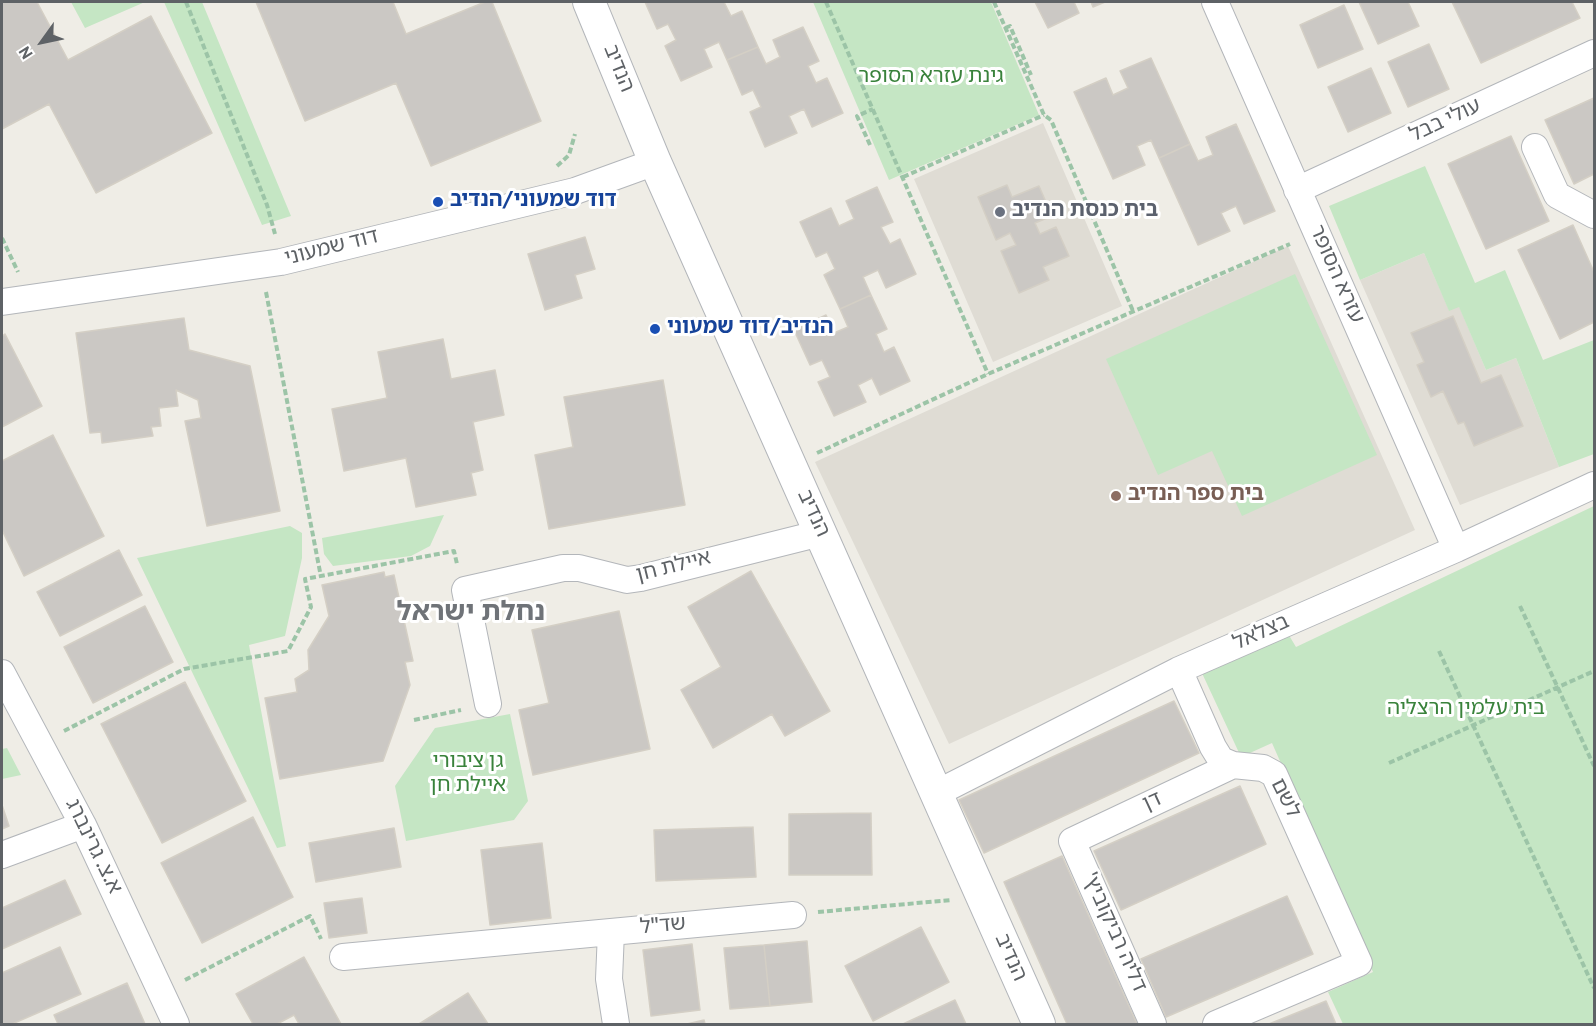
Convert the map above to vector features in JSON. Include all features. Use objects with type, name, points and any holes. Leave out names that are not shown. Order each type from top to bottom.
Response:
[{"type":"street","name":"הנדיב","points":[[589,2],[655,162],[935,795],[1039,1024]]},
{"type":"street","name":"עזרא הסופר","points":[[1215,2],[1456,549]]},
{"type":"street","name":"עולי בבל","points":[[1298,190],[1594,53]]},
{"type":"street","points":[[1535,147],[1557,195],[1591,209]]},
{"type":"street","name":"דוד שמעוני","points":[[11,301],[260,265],[575,191],[655,162]]},
{"type":"street","name":"בצלאל","points":[[935,795],[1179,670],[1456,549],[1594,485]]},
{"type":"street","name":"איילת חן","points":[[465,590],[563,568],[579,568],[627,580],[641,578],[821,533]]},
{"type":"street","points":[[465,590],[488,704]]},
{"type":"street","points":[[1179,670],[1213,747],[1221,760],[1233,765]]},
{"type":"street","name":"א.צ. גרינברג","points":[[2,673],[83,825],[176,1024]]},
{"type":"street","name":"דן","points":[[1072,841],[1233,765]]},
{"type":"street","name":"לשם","points":[[1216,1024],[1359,963],[1274,774],[1263,768],[1233,765]]},
{"type":"street","points":[[2,855],[83,825]]},
{"type":"street","name":"'דליה רביקוביץ","points":[[1072,841],[1153,1024]]},
{"type":"street","name":"שד\"ל","points":[[344,957],[793,915]]},
{"type":"street","points":[[611,932],[609,979],[616,1024]]},
{"type":"path","points":[[186,2],[267,205],[276,238],[285,236]]},
{"type":"path","points":[[826,2],[988,374]]},
{"type":"path","points":[[994,2],[1044,116],[1051,120],[1133,311]]},
{"type":"path","points":[[1005,28],[1010,26],[1031,75]]},
{"type":"path","points":[[870,145],[857,116],[873,109]]},
{"type":"path","points":[[903,177],[1044,116]]},
{"type":"path","points":[[555,168],[569,155],[575,134]]},
{"type":"path","points":[[789,466],[988,374],[1316,233]]},
{"type":"path","points":[[2,238],[18,273],[11,301]]},
{"type":"path","points":[[260,265],[321,577]]},
{"type":"path","points":[[10,274],[30,271]]},
{"type":"path","points":[[40,744],[184,669],[288,651],[311,607],[305,579],[454,551],[465,590]]},
{"type":"path","points":[[1520,606],[1594,766]]},
{"type":"path","points":[[1439,651],[1594,987]]},
{"type":"path","points":[[1389,763],[1594,671]]},
{"type":"path","points":[[414,720],[488,704]]},
{"type":"path","points":[[793,915],[982,897]]},
{"type":"path","points":[[161,993],[310,916],[330,957],[344,957]]},
{"type":"shaded area","points":[[1043,123],[1122,306],[993,362],[914,179]]},
{"type":"shaded area","name":"בית ספר הנדיב","points":[[1288,246],[1415,530],[949,744],[815,462]]},
{"type":"shaded area","points":[[1424,253],[1449,310],[1459,306],[1486,370],[1516,358],[1559,467],[1460,505],[1360,280]]},
{"type":"green space","points":[[71,2],[145,2],[85,28]]},
{"type":"green space","points":[[164,2],[202,2],[291,216],[262,225]]},
{"type":"green space","name":"גינת עזרא הסופר","points":[[813,2],[991,2],[1039,115],[889,180]]},
{"type":"green space","points":[[1425,166],[1475,283],[1505,270],[1543,360],[1594,340],[1594,454],[1559,467],[1516,358],[1486,370],[1459,307],[1449,311],[1424,253],[1360,280],[1329,206]]},
{"type":"green space","points":[[1295,274],[1377,455],[1242,516],[1212,451],[1158,475],[1106,359]]},
{"type":"green space","name":"בית עלמין הרצליה","points":[[1594,506],[1594,1024],[1343,1024],[1328,992],[1373,972],[1272,743],[1241,757],[1201,671],[1287,632],[1296,647]]},
{"type":"green space","points":[[444,515],[430,546],[411,556],[333,566],[324,554],[322,538]]},
{"type":"green space","points":[[290,526],[302,533],[302,558],[285,636],[249,645],[286,846],[277,848],[137,558]]},
{"type":"green space","name":"גן ציבורי איילת חן","points":[[510,714],[528,801],[514,820],[406,841],[395,786],[435,728]]},
{"type":"green space","points":[[7,748],[21,775],[2,779],[2,749]]},
{"type":"building","points":[[2,2],[37,2],[68,60],[151,16],[212,133],[96,193],[49,104],[2,129]]},
{"type":"building","points":[[256,2],[393,2],[406,34],[485,2],[492,2],[541,121],[431,166],[396,83],[305,121]]},
{"type":"building","points":[[645,2],[724,2],[731,16],[742,11],[758,47],[727,60],[719,42],[704,49],[712,67],[681,81],[665,46],[676,40],[668,24],[657,29]]},
{"type":"building","points":[[1035,2],[1074,2],[1079,13],[1048,28]]},
{"type":"building","points":[[1091,2],[1105,2],[1093,7]]},
{"type":"building","points":[[1359,2],[1408,2],[1419,26],[1378,44]]},
{"type":"building","points":[[1452,2],[1572,2],[1580,18],[1481,63]]},
{"type":"building","points":[[1344,5],[1363,49],[1318,68],[1300,25]]},
{"type":"building","points":[[803,27],[819,61],[808,66],[816,83],[827,78],[843,113],[812,127],[804,109],[789,116],[797,133],[765,147],[750,112],[761,107],[753,90],[742,95],[727,60],[758,47],[766,64],[780,57],[773,40]]},
{"type":"building","points":[[1429,44],[1449,89],[1408,107],[1388,62]]},
{"type":"building","points":[[1151,58],[1190,144],[1159,158],[1151,140],[1137,146],[1145,165],[1113,179],[1074,92],[1106,78],[1113,95],[1128,88],[1120,71]]},
{"type":"building","points":[[1371,68],[1391,113],[1348,132],[1328,87]]},
{"type":"building","points":[[1594,98],[1594,174],[1574,184],[1545,120]]},
{"type":"building","points":[[1236,124],[1275,211],[1244,224],[1236,206],[1221,213],[1230,231],[1198,245],[1159,158],[1190,144],[1198,161],[1213,155],[1206,137]]},
{"type":"building","points":[[1511,136],[1549,221],[1486,249],[1448,164]]},
{"type":"building","points":[[1007,185],[1012,197],[1039,186],[1052,216],[1035,223],[1040,234],[1056,227],[1069,256],[1043,267],[1049,280],[1019,293],[1001,251],[1016,245],[1010,233],[996,240],[978,197]]},
{"type":"building","points":[[877,187],[893,222],[881,227],[890,244],[900,239],[916,274],[886,288],[878,270],[863,277],[871,295],[840,309],[824,275],[835,269],[827,252],[816,257],[800,222],[831,208],[839,226],[854,219],[846,201]]},
{"type":"building","points":[[1573,225],[1594,272],[1594,322],[1560,339],[1518,250]]},
{"type":"building","points":[[585,237],[595,269],[575,275],[582,298],[545,310],[528,254]]},
{"type":"building","points":[[871,295],[887,329],[876,334],[884,352],[894,347],[910,381],[880,395],[872,378],[858,385],[866,402],[834,416],[818,382],[830,377],[822,360],[810,365],[794,330],[826,315],[834,333],[848,327],[840,309]]},
{"type":"building","points":[[1453,316],[1481,383],[1501,375],[1523,426],[1474,446],[1464,422],[1458,424],[1443,391],[1431,397],[1417,365],[1424,362],[1411,333]]},
{"type":"building","points":[[184,318],[189,350],[250,366],[280,511],[207,526],[185,421],[201,418],[198,400],[176,390],[178,406],[159,408],[161,426],[151,427],[153,436],[102,443],[101,432],[90,433],[76,333]]},
{"type":"building","points":[[5,334],[42,406],[2,427],[2,336]]},
{"type":"building","points":[[443,339],[451,379],[495,370],[504,415],[473,422],[483,470],[471,473],[476,495],[416,507],[406,458],[344,471],[332,409],[387,398],[378,352]]},
{"type":"building","points":[[663,380],[685,505],[549,529],[535,455],[573,447],[564,397]]},
{"type":"building","points":[[53,435],[104,536],[24,576],[2,530],[2,461]]},
{"type":"building","points":[[119,550],[142,595],[60,636],[37,592]]},
{"type":"building","points":[[751,571],[830,711],[785,736],[772,714],[713,748],[681,690],[721,667],[688,607]]},
{"type":"building","points":[[384,572],[385,577],[394,575],[413,661],[405,662],[410,685],[383,761],[280,779],[265,698],[297,692],[295,679],[309,670],[308,650],[329,616],[322,585]]},
{"type":"building","points":[[145,606],[173,662],[93,703],[64,647]]},
{"type":"building","points":[[619,611],[650,749],[533,775],[519,710],[549,703],[532,630]]},
{"type":"building","points":[[185,682],[246,801],[162,843],[101,724]]},
{"type":"building","points":[[1174,701],[1199,753],[984,853],[959,800]]},
{"type":"building","points":[[1240,786],[1266,844],[1121,910],[1094,851]]},
{"type":"building","points":[[2,805],[9,826],[2,829]]},
{"type":"building","points":[[871,813],[872,875],[789,875],[789,814]]},
{"type":"building","points":[[253,817],[293,897],[202,943],[161,863]]},
{"type":"building","points":[[753,827],[756,877],[656,881],[654,830]]},
{"type":"building","points":[[394,828],[401,867],[316,882],[309,843]]},
{"type":"building","points":[[542,843],[551,918],[490,925],[481,850]]},
{"type":"building","points":[[1062,856],[1137,1024],[1067,1024],[1004,882]]},
{"type":"building","points":[[65,880],[81,914],[2,949],[2,908]]},
{"type":"building","points":[[1287,896],[1313,954],[1166,1017],[1141,959]]},
{"type":"building","points":[[362,898],[367,933],[329,938],[324,903]]},
{"type":"building","points":[[921,927],[949,982],[873,1021],[845,966]]},
{"type":"building","points":[[807,941],[812,1002],[770,1006],[764,945]]},
{"type":"building","points":[[692,944],[700,1010],[651,1016],[643,950]]},
{"type":"building","points":[[764,945],[770,1006],[730,1009],[724,948]]},
{"type":"building","points":[[60,947],[81,994],[12,1024],[2,1024],[2,973]]},
{"type":"building","points":[[304,957],[341,1024],[299,1024],[294,1015],[277,1024],[253,1024],[236,994]]},
{"type":"building","points":[[127,983],[145,1024],[58,1024],[54,1015]]},
{"type":"building","points":[[468,993],[488,1024],[419,1024]]},
{"type":"building","points":[[955,1000],[966,1024],[903,1024]]},
{"type":"building","points":[[1326,1001],[1336,1024],[1269,1024]]},
{"type":"building","points":[[704,1020],[705,1024],[687,1024]]},
{"type":"place","name":"דוד שמעוני/הנדיב","points":[[438,202]]},
{"type":"place","name":"בית כנסת הנדיב","points":[[1000,212]]},
{"type":"place","name":"הנדיב/דוד שמעוני","points":[[655,329]]},
{"type":"place","name":"בית ספר הנדיב","points":[[1116,496]]},
{"type":"district","name":"נחלת ישראל","points":[[471,615]]}]
